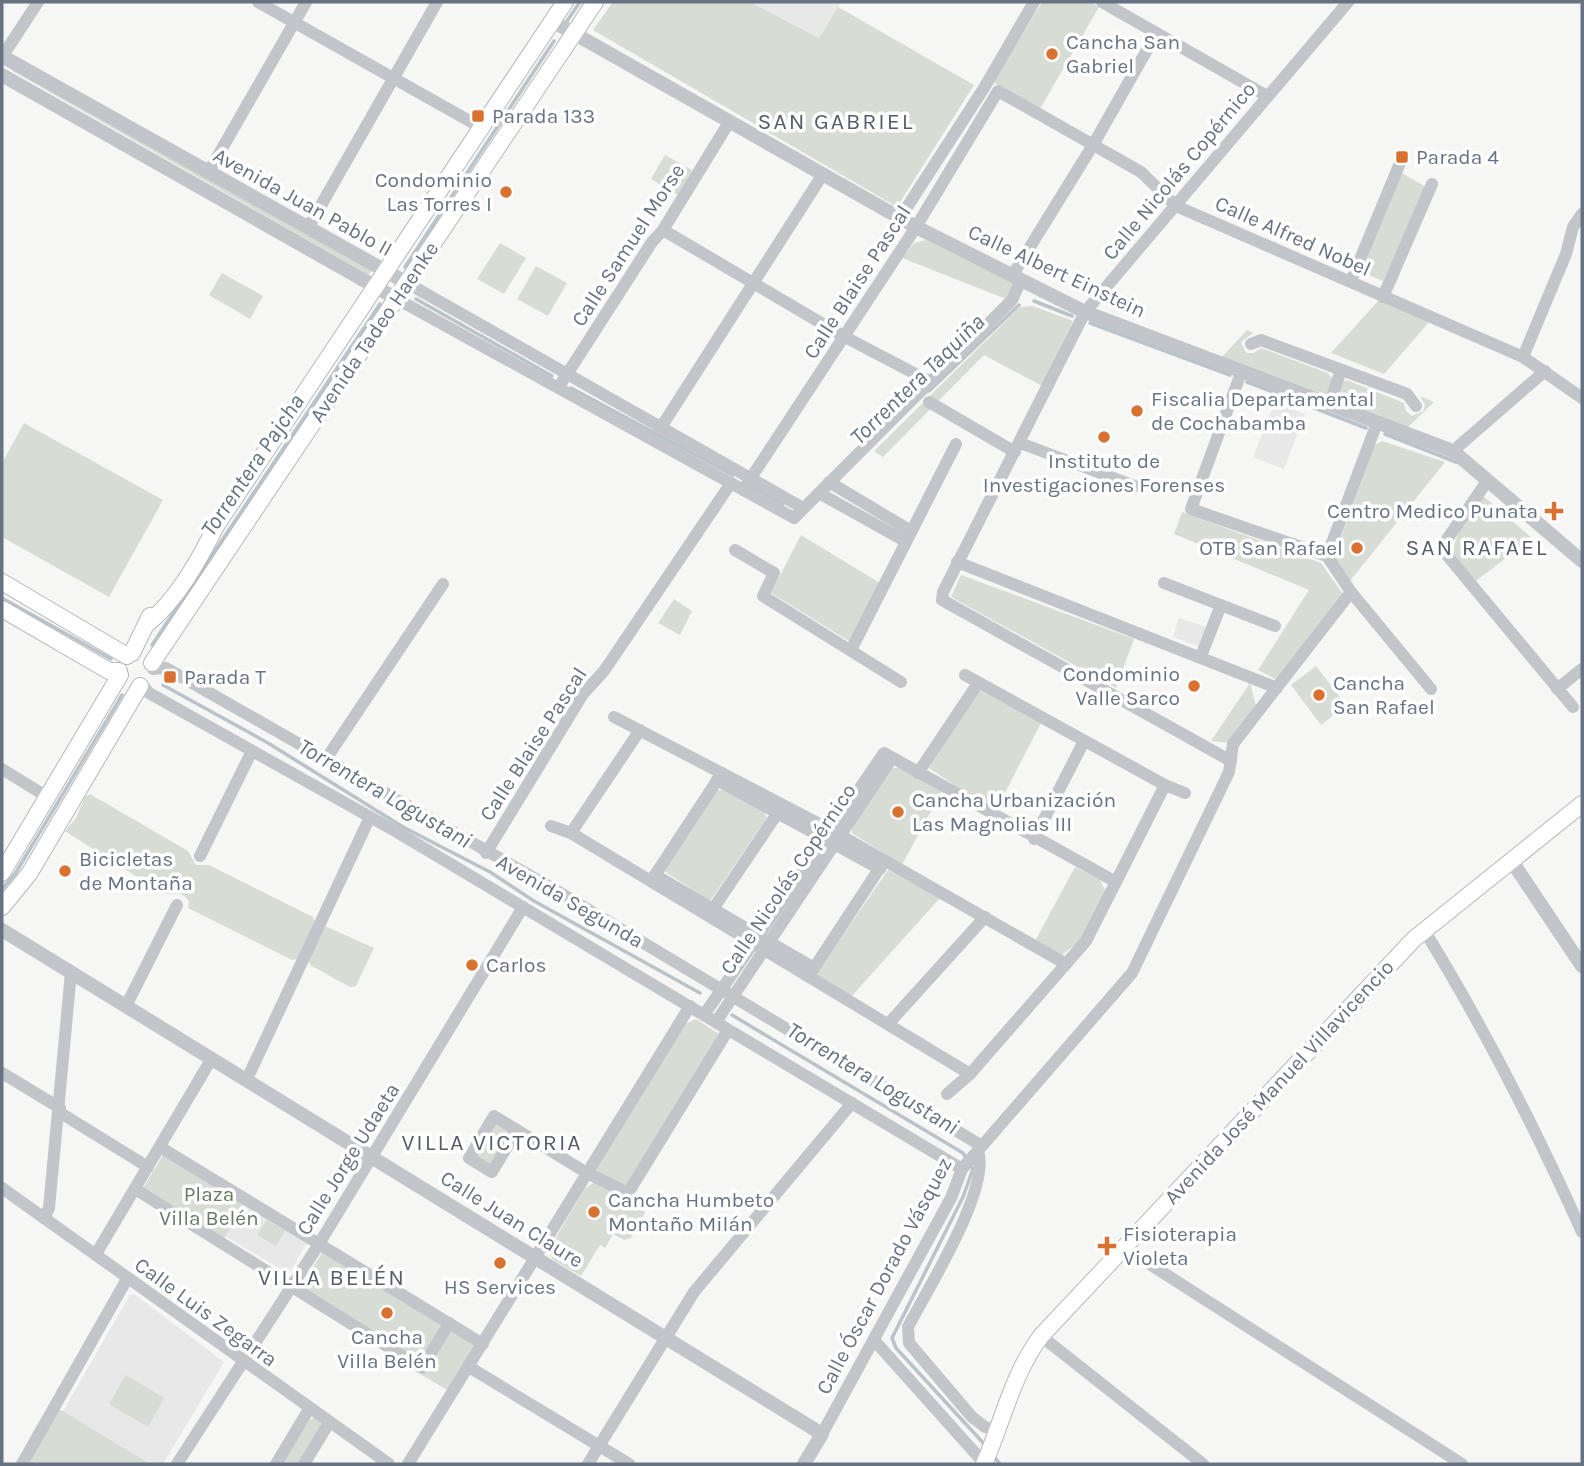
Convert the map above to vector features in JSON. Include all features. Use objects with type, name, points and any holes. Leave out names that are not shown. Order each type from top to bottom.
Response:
[{"type":"main road","name":"Avenida Tadeo Haenke","points":[[130,654],[151,614],[197,546],[216,526],[565,2]]},
{"type":"main road","name":"Avenida Tadeo Haenke","points":[[153,666],[595,2]]},
{"type":"main road","points":[[2,582],[130,654],[145,655],[153,666],[151,679],[141,686],[29,874],[2,907]]},
{"type":"main road","points":[[2,609],[109,671],[120,673],[128,685],[141,686]]},
{"type":"main road","points":[[3,869],[49,798],[130,654]]},
{"type":"main road","name":"Avenida José Manuel Villavicencio","points":[[989,1451],[1025,1359],[1041,1336],[1424,930],[1582,804]]},
{"type":"street","points":[[2,56],[38,2]]},
{"type":"street","points":[[258,2],[482,128]]},
{"type":"street","points":[[208,173],[306,2]]},
{"type":"street","points":[[308,228],[436,2]]},
{"type":"street","name":"Calle Blaise Pascal","points":[[900,218],[984,88],[1034,2]]},
{"type":"street","points":[[1102,2],[1267,96]]},
{"type":"street","name":"Calle Nicolás Copérnico","points":[[1231,761],[943,600],[943,592],[1085,312],[1348,2]]},
{"type":"street","name":"Calle Albert Einstein","points":[[552,22],[728,124],[916,227],[1085,312],[1453,452],[1582,561]]},
{"type":"street","points":[[799,513],[1012,300],[1016,278],[1156,34]]},
{"type":"street","name":"Avenida Juan Pablo II","points":[[2,56],[407,283],[737,486],[799,513]]},
{"type":"street","name":"Avenida Juan Pablo II","points":[[2,75],[397,299],[660,429],[752,479],[799,513]]},
{"type":"street","name":"Calle Blaise Pascal","points":[[486,853],[583,694],[611,661],[737,486],[752,479],[916,227],[998,91]]},
{"type":"street","name":"Calle Alfred Nobel","points":[[998,91],[1142,172],[1176,206],[1522,357],[1582,398]]},
{"type":"street","name":"Calle Samuel Morse","points":[[563,381],[663,230],[728,124]]},
{"type":"street","points":[[1351,281],[1400,163]]},
{"type":"street","points":[[660,429],[823,174]]},
{"type":"street","points":[[1383,297],[1432,184]]},
{"type":"street","points":[[1522,357],[1566,254],[1573,228],[1582,214]]},
{"type":"street","points":[[663,230],[845,337],[929,381]]},
{"type":"street","points":[[1251,344],[1261,340],[1407,394],[1416,406]]},
{"type":"street","points":[[1329,405],[1341,370]]},
{"type":"street","points":[[1453,452],[1545,371]]},
{"type":"street","points":[[1241,373],[1191,509],[1326,556],[1351,592],[1431,689]]},
{"type":"street","points":[[929,402],[1017,447],[1135,486]]},
{"type":"street","points":[[1326,556],[1377,423]]},
{"type":"street","points":[[851,650],[956,444]]},
{"type":"street","points":[[1488,480],[1441,548],[1573,707]]},
{"type":"street","points":[[829,482],[908,536]]},
{"type":"street","points":[[819,493],[908,536]]},
{"type":"street","points":[[735,550],[774,573],[763,596],[901,682]]},
{"type":"street","points":[[957,562],[1277,688]]},
{"type":"street","points":[[1164,583],[1275,626]]},
{"type":"street","points":[[326,759],[443,584]]},
{"type":"street","name":"Calle Óscar Dorado Vásquez","points":[[804,1464],[972,1158],[1132,973],[1188,860],[1231,761],[1233,744],[1351,592]]},
{"type":"street","points":[[1201,656],[1221,606]]},
{"type":"street","name":"Avenida Segunda","points":[[153,666],[166,668],[486,853],[557,891],[726,994],[972,1158]]},
{"type":"street","points":[[1558,689],[1582,669]]},
{"type":"street","points":[[965,675],[1165,785],[1185,793]]},
{"type":"street","points":[[1255,678],[1265,705]]},
{"type":"street","points":[[978,682],[918,773],[1116,882]]},
{"type":"street","name":"Avenida Segunda","points":[[141,686],[149,693],[370,817],[852,1103],[972,1158]]},
{"type":"street","points":[[614,717],[985,917],[1066,964]]},
{"type":"street","points":[[571,833],[640,730]]},
{"type":"street","points":[[1034,839],[1084,741]]},
{"type":"street","points":[[200,856],[252,751]]},
{"type":"street","name":"Calle Nicolás Copérnico","points":[[704,1015],[726,994],[888,756],[918,773]]},
{"type":"street","points":[[2,769],[49,798]]},
{"type":"street","points":[[653,878],[720,776]]},
{"type":"street","points":[[947,1094],[970,1074],[1086,941],[1165,785]]},
{"type":"street","points":[[710,914],[781,809]]},
{"type":"street","points":[[247,1079],[370,817]]},
{"type":"street","points":[[551,826],[571,833],[653,878],[811,973],[970,1074]]},
{"type":"street","points":[[1511,860],[1582,966]]},
{"type":"street","points":[[811,973],[883,864]]},
{"type":"street","points":[[127,1006],[177,905]]},
{"type":"street","name":"Calle Jorge Udaeta","points":[[177,1464],[319,1244],[523,907]]},
{"type":"street","points":[[889,1023],[985,917]]},
{"type":"street","name":"Calle Juan Claure","points":[[2,930],[822,1434]]},
{"type":"street","points":[[1424,930],[1476,1013],[1543,1145],[1582,1232]]},
{"type":"street","points":[[44,1218],[49,1208],[71,972]]},
{"type":"street","name":"Calle Nicolás Copérnico","points":[[716,1022],[726,994]]},
{"type":"street","points":[[408,1464],[690,1006]]},
{"type":"street","points":[[517,1130],[587,1173],[628,1193],[729,1030]]},
{"type":"street","points":[[96,1254],[212,1058]]},
{"type":"street","points":[[2,1073],[148,1167]]},
{"type":"street","points":[[588,1464],[694,1292],[852,1103]]},
{"type":"street","points":[[160,1147],[483,1344]]},
{"type":"street","points":[[972,1158],[981,1170],[967,1214],[908,1327],[907,1335],[909,1343],[972,1417],[985,1427],[989,1451]]},
{"type":"street","name":"Calle Luis Zegarra","points":[[2,1188],[242,1362],[389,1464]]},
{"type":"street","points":[[135,1189],[422,1368],[449,1323]]},
{"type":"street","points":[[1123,1247],[1443,1459],[1462,1464]]},
{"type":"street","points":[[22,1464],[127,1279]]},
{"type":"street","points":[[1041,1336],[1203,1464]]},
{"type":"street","points":[[874,1340],[989,1451]]},
{"type":"street","points":[[469,1367],[629,1464]]},
{"type":"street","points":[[276,1464],[309,1409]]},
{"type":"street","points":[[304,1464],[329,1423]]},
{"type":"shaded area","points":[[750,2],[841,2],[819,38]]},
{"type":"shaded area","points":[[1275,402],[1305,414],[1284,469],[1253,457]]},
{"type":"shaded area","points":[[1179,618],[1207,627],[1200,647],[1173,637]]},
{"type":"shaded area","points":[[245,1204],[307,1242],[291,1271],[287,1273],[225,1236]]},
{"type":"shaded area","points":[[134,1294],[224,1362],[163,1464],[150,1464],[63,1411],[130,1295]]},
{"type":"green space","points":[[613,2],[750,2],[819,38],[838,7],[974,85],[897,207],[593,30]]},
{"type":"green space","points":[[1042,2],[1090,2],[1099,7],[1040,109],[993,82]]},
{"type":"green space","points":[[14,65],[372,270],[369,275],[11,70]]},
{"type":"green space","points":[[665,155],[692,170],[678,195],[651,179]]},
{"type":"green space","points":[[1402,173],[1426,187],[1383,281],[1357,270]]},
{"type":"green space","points":[[926,240],[1014,284],[1006,299],[902,258],[914,243]]},
{"type":"green space","points":[[500,243],[526,258],[504,294],[477,279]]},
{"type":"green space","points":[[536,266],[567,283],[548,316],[517,299]]},
{"type":"green space","points":[[222,273],[263,296],[250,319],[209,295]]},
{"type":"green space","points":[[1379,300],[1430,321],[1384,374],[1331,353]]},
{"type":"green space","points":[[1033,306],[1073,321],[1042,386],[984,355],[883,457],[874,451],[1020,307]]},
{"type":"green space","points":[[1247,330],[1253,333],[1241,342],[1246,353],[1254,353],[1261,348],[1328,373],[1332,379],[1326,395],[1320,396],[1219,360]]},
{"type":"green space","points":[[1347,380],[1404,403],[1406,411],[1412,416],[1423,411],[1425,405],[1420,396],[1434,402],[1407,428],[1338,403],[1335,398],[1340,382]]},
{"type":"green space","points":[[24,423],[163,500],[109,597],[2,537],[2,463]]},
{"type":"green space","points":[[1382,441],[1445,462],[1350,581],[1334,560],[1335,554],[1375,445]]},
{"type":"green space","points":[[1482,495],[1532,538],[1476,581],[1453,555],[1459,531]]},
{"type":"green space","points":[[1182,512],[1321,563],[1343,594],[1277,680],[1258,670],[1309,590],[1174,534]]},
{"type":"green space","points":[[801,535],[880,583],[849,641],[771,593]]},
{"type":"green space","points":[[961,575],[1134,639],[1116,688],[951,597]]},
{"type":"green space","points":[[674,599],[692,611],[680,635],[658,623]]},
{"type":"green space","name":"Cancha San Rafael","points":[[1316,666],[1346,705],[1321,725],[1291,685]]},
{"type":"green space","points":[[1250,683],[1256,706],[1229,743],[1211,741]]},
{"type":"green space","points":[[979,690],[1041,723],[995,812],[929,768]]},
{"type":"green space","name":"Cancha Urbanización Las Magnolias III","points":[[891,768],[902,768],[942,791],[902,865],[852,833],[852,828]]},
{"type":"green space","points":[[717,790],[723,790],[764,812],[767,818],[710,901],[664,871]]},
{"type":"green space","points":[[90,794],[188,851],[196,865],[209,865],[313,917],[315,923],[297,959],[292,960],[188,908],[189,901],[182,894],[164,894],[65,831],[76,818],[85,797]]},
{"type":"green space","points":[[1075,867],[1100,880],[1106,892],[1083,938],[1062,955],[1035,941]]},
{"type":"green space","points":[[888,870],[940,898],[850,998],[817,975],[818,971]]},
{"type":"green space","points":[[325,926],[374,948],[356,986],[350,987],[310,965],[308,959]]},
{"type":"green space","points":[[696,1019],[719,1034],[625,1187],[595,1171],[685,1024]]},
{"type":"green space","points":[[493,1122],[510,1131],[490,1164],[475,1155]]},
{"type":"green space","name":"Plaza Villa Belén","points":[[163,1155],[246,1202],[223,1240],[143,1188]]},
{"type":"green space","points":[[597,1181],[641,1204],[645,1213],[631,1238],[624,1240],[613,1234],[605,1248],[600,1245],[581,1276],[553,1260],[548,1251],[585,1188]]},
{"type":"green space","points":[[267,1220],[285,1231],[276,1246],[257,1235]]},
{"type":"green space","points":[[323,1251],[441,1324],[421,1360],[300,1288]]},
{"type":"green space","points":[[451,1330],[475,1345],[447,1390],[422,1375]]},
{"type":"green space","points":[[126,1375],[164,1398],[148,1427],[109,1404]]},
{"type":"green space","points":[[59,1410],[63,1411],[150,1464],[28,1464]]},
{"type":"green space","points":[[315,1417],[323,1421],[302,1464],[282,1464],[309,1421]]},
{"type":"waterway","name":"Torrentera Pajcha","points":[[567,21],[580,2]]},
{"type":"waterway","name":"Torrentera Pajcha","points":[[405,267],[554,41]]},
{"type":"waterway","name":"Torrentera Taquiña","points":[[416,299],[552,376]]},
{"type":"waterway","name":"Torrentera Taquiña","points":[[1034,301],[1072,316]]},
{"type":"waterway","name":"Torrentera Pajcha","points":[[152,645],[380,304]]},
{"type":"waterway","name":"Torrentera Taquiña","points":[[929,391],[1019,305]]},
{"type":"waterway","name":"Torrentera Taquiña","points":[[1090,323],[1230,375]]},
{"type":"waterway","name":"Torrentera Taquiña","points":[[1247,382],[1366,428]]},
{"type":"waterway","name":"Torrentera Taquiña","points":[[571,388],[733,475]]},
{"type":"waterway","name":"Torrentera Taquiña","points":[[1385,434],[1456,462]]},
{"type":"waterway","name":"Torrentera Taquiña","points":[[751,486],[783,504]]},
{"type":"waterway","name":"Torrentera Logustani","points":[[2,598],[111,659]]},
{"type":"waterway","name":"Torrentera Logustani","points":[[163,685],[268,743],[403,827],[490,872],[534,901],[700,993]]},
{"type":"waterway","name":"Torrentera Pajcha","points":[[2,889],[15,874],[122,695]]},
{"type":"waterway","name":"Torrentera Logustani","points":[[732,1015],[963,1153],[973,1169],[963,1197],[892,1338],[896,1348],[986,1446]]},
{"type":"waterway","name":"Torrentera Logustani","points":[[993,1455],[1000,1464]]},
{"type":"place","name":"Cancha San Gabriel","points":[[1052,54]]},
{"type":"place","name":"Parada 133","points":[[478,116]]},
{"type":"place","name":"Parada 4","points":[[1402,157]]},
{"type":"place","name":"Condominio Las Torres I","points":[[506,192]]},
{"type":"place","name":"Fiscalia Departamental de Cochabamba","points":[[1137,411]]},
{"type":"place","name":"Instituto de Investigaciones Forenses","points":[[1104,437]]},
{"type":"place","name":"Centro Medico Punata","points":[[1554,511]]},
{"type":"place","name":"OTB San Rafael","points":[[1357,548]]},
{"type":"place","name":"Parada T","points":[[170,677]]},
{"type":"place","name":"Condominio Valle Sarco","points":[[1194,686]]},
{"type":"place","name":"Cancha San Rafael","points":[[1319,695]]},
{"type":"place","name":"Cancha Urbanización Las Magnolias III","points":[[898,812]]},
{"type":"place","name":"Bicicletas de Montaña","points":[[65,871]]},
{"type":"place","name":"Carlos","points":[[472,965]]},
{"type":"place","name":"Cancha Humbeto Montaño Milán","points":[[594,1212]]},
{"type":"place","name":"Fisioterapia Violeta","points":[[1107,1246]]},
{"type":"place","name":"HS Services","points":[[500,1263]]},
{"type":"place","name":"Cancha Villa Belén","points":[[387,1313]]},
{"type":"district","name":"SAN GABRIEL","points":[[836,121]]},
{"type":"district","name":"SAN RAFAEL","points":[[1477,547]]},
{"type":"district","name":"VILLA VICTORIA","points":[[492,1142]]},
{"type":"district","name":"VILLA BELÉN","points":[[332,1277]]}]
